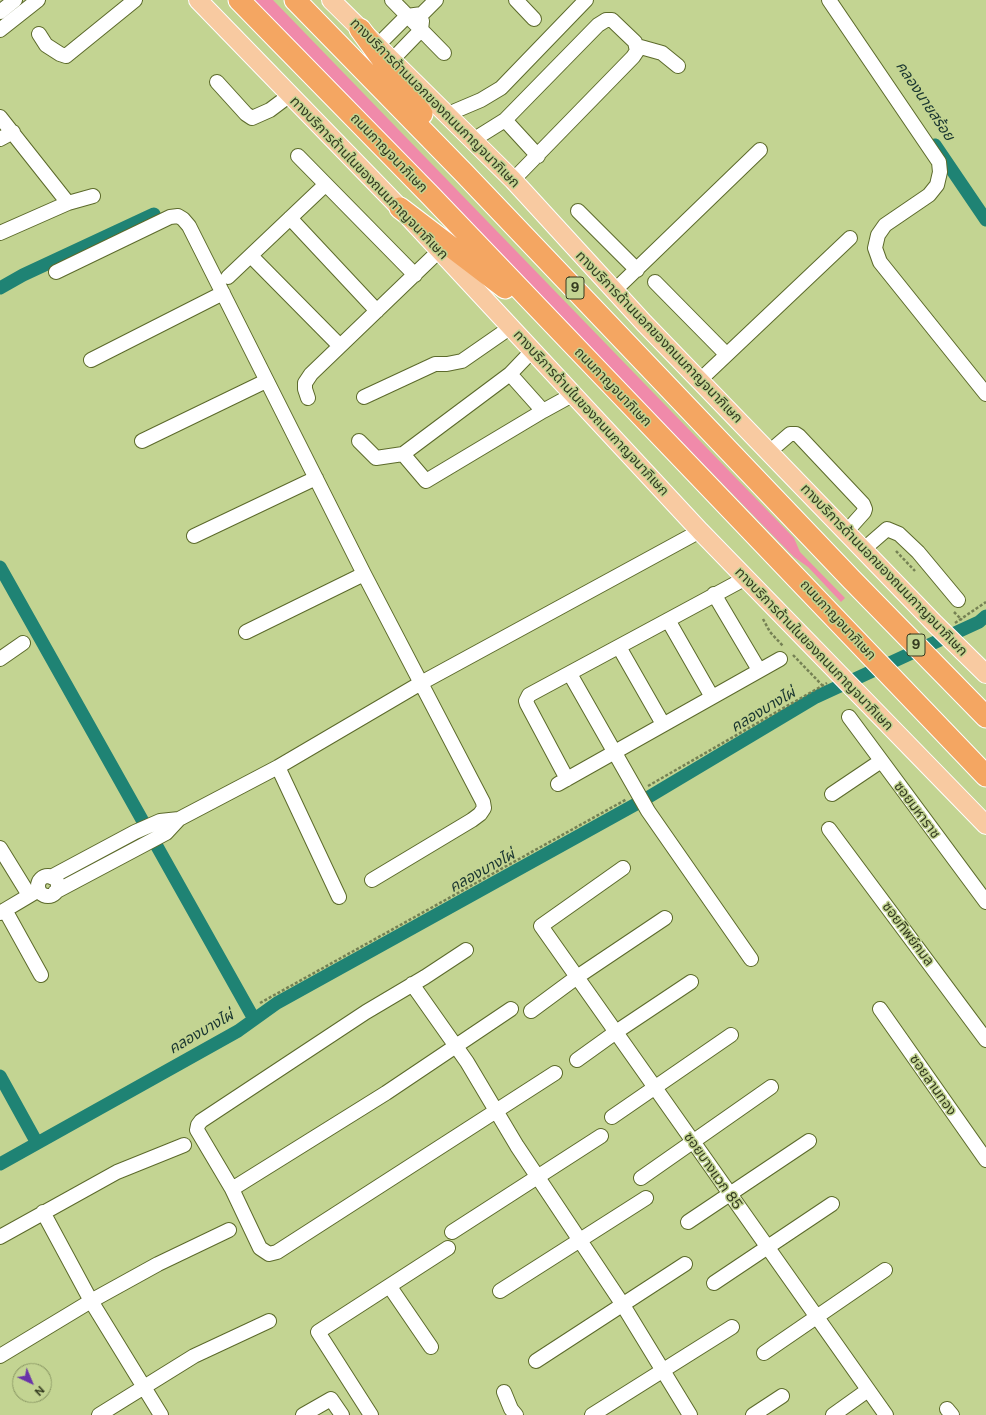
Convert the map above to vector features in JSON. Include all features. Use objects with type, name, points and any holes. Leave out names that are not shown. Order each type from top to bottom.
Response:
[{"type":"highway","name":"ถนนกาญจนาภิเษก","points":[[239,0],[423,188],[824,605],[986,776]]},
{"type":"highway","name":"9","points":[[295,0],[463,172],[852,580],[983,714]]},
{"type":"highway","points":[[360,29],[463,172]]},
{"type":"highway","points":[[400,208],[558,329]]},
{"type":"main road","name":"ทางบริการด้านในของถนนกาญจนาภิเษก","points":[[198,0],[400,208],[700,531],[910,749],[986,825]]},
{"type":"main road","name":"ทางบริการด้านนอกของถนนกาญจนาภิเษก","points":[[331,0],[448,114],[512,180],[614,292],[982,670]]},
{"type":"street","points":[[0,12],[15,0]]},
{"type":"street","points":[[0,30],[38,0]]},
{"type":"street","points":[[39,34],[46,45],[66,56],[135,0]]},
{"type":"street","points":[[392,0],[444,53]]},
{"type":"street","points":[[378,45],[407,16],[422,14],[436,0]]},
{"type":"street","points":[[516,0],[534,18]]},
{"type":"street","points":[[448,114],[481,100],[501,88],[586,0]]},
{"type":"street","points":[[829,0],[939,162],[940,172],[937,186],[929,195],[886,225],[878,235],[875,248],[880,262],[986,394]]},
{"type":"street","points":[[392,60],[421,30],[422,14]]},
{"type":"street","points":[[473,140],[505,120],[598,25],[606,20],[616,23],[635,42],[637,46],[662,53],[678,66]]},
{"type":"street","points":[[512,180],[538,156],[634,57],[637,46]]},
{"type":"street","points":[[217,82],[246,114],[252,118],[270,110],[290,95]]},
{"type":"street","points":[[0,117],[68,203]]},
{"type":"street","points":[[505,120],[538,156]]},
{"type":"street","points":[[0,139],[13,132]]},
{"type":"street","points":[[614,292],[760,150]]},
{"type":"street","points":[[298,156],[415,274]]},
{"type":"street","points":[[228,277],[326,185]]},
{"type":"street","points":[[0,233],[68,203],[94,196]]},
{"type":"street","points":[[578,211],[637,270]]},
{"type":"street","points":[[56,272],[170,218],[178,216],[189,226],[364,574],[483,802],[484,808],[480,814],[472,820],[372,880]]},
{"type":"street","points":[[290,218],[377,311]]},
{"type":"street","points":[[700,380],[850,238]]},
{"type":"street","points":[[308,398],[304,389],[307,378],[439,251]]},
{"type":"street","points":[[252,256],[340,346]]},
{"type":"street","points":[[655,282],[726,354]]},
{"type":"street","points":[[91,360],[223,293]]},
{"type":"street","points":[[364,397],[429,366],[462,361],[511,327]]},
{"type":"street","points":[[359,441],[376,458],[403,454],[510,374],[532,351]]},
{"type":"street","points":[[510,374],[543,410]]},
{"type":"street","points":[[142,441],[266,381]]},
{"type":"street","points":[[403,454],[426,481],[543,410],[574,394]]},
{"type":"street","points":[[770,452],[790,434],[796,434],[799,436],[863,504],[865,509],[864,512],[847,531]]},
{"type":"street","points":[[194,536],[316,478]]},
{"type":"street","points":[[864,549],[887,530],[899,534],[918,552],[958,600]]},
{"type":"street","points":[[0,848],[34,893],[46,896],[55,892],[142,844],[163,827],[278,767],[421,683],[700,531]]},
{"type":"street","points":[[246,632],[364,574]]},
{"type":"street","points":[[746,578],[714,594],[530,696],[526,701],[562,781],[780,658]]},
{"type":"street","points":[[714,594],[759,670]]},
{"type":"street","points":[[668,620],[712,697]]},
{"type":"street","points":[[0,660],[23,643]]},
{"type":"street","points":[[619,647],[663,724]]},
{"type":"street","points":[[570,674],[635,792],[751,959]]},
{"type":"street","name":"ซอยมหาราช","points":[[848,717],[986,902]]},
{"type":"street","points":[[832,794],[881,761]]},
{"type":"street","points":[[278,767],[339,897]]},
{"type":"street","points":[[41,975],[3,912],[34,893],[40,881],[45,877],[51,877],[135,832],[163,827]]},
{"type":"street","name":"ซอยทิพย์กมล","points":[[829,829],[986,1040]]},
{"type":"street","points":[[109,845],[116,859]]},
{"type":"street","name":"ซอยบางแวก 85","points":[[623,868],[541,926],[886,1415]]},
{"type":"street","points":[[51,877],[57,883],[55,892]]},
{"type":"street","points":[[531,1011],[577,977],[665,918]]},
{"type":"street","points":[[466,950],[366,1012],[201,1121],[197,1130],[232,1189],[260,1248],[269,1254],[277,1252],[555,1073]]},
{"type":"street","points":[[577,1060],[691,982]]},
{"type":"street","points":[[412,984],[456,1046],[538,1177],[622,1305],[690,1415]]},
{"type":"street","points":[[232,1189],[368,1104],[510,1009]]},
{"type":"street","name":"ซอยลานทอง","points":[[880,1009],[986,1160]]},
{"type":"street","points":[[612,1117],[731,1035]]},
{"type":"street","points":[[641,1178],[771,1087]]},
{"type":"street","points":[[452,1232],[601,1136]]},
{"type":"street","points":[[688,1222],[809,1141]]},
{"type":"street","points":[[0,1237],[117,1172],[184,1145]]},
{"type":"street","points":[[500,1291],[646,1198]]},
{"type":"street","points":[[714,1283],[832,1204]]},
{"type":"street","points":[[43,1212],[91,1301],[161,1415]]},
{"type":"street","points":[[0,1356],[91,1301],[158,1264],[229,1230]]},
{"type":"street","points":[[371,1415],[318,1332],[448,1248]]},
{"type":"street","points":[[536,1360],[685,1264]]},
{"type":"street","points":[[764,1353],[885,1270]]},
{"type":"street","points":[[390,1286],[431,1347]]},
{"type":"street","points":[[99,1415],[194,1356],[269,1321]]},
{"type":"street","points":[[592,1415],[732,1327]]},
{"type":"street","points":[[833,1415],[868,1390]]},
{"type":"street","points":[[504,1392],[516,1415]]},
{"type":"street","points":[[752,1415],[782,1396]]},
{"type":"street","points":[[303,1415],[331,1399],[342,1415]]},
{"type":"path","points":[[948,627],[962,620],[986,602]]},
{"type":"path","points":[[260,1003],[829,682]]},
{"type":"shaded area","points":[[251,0],[273,0],[794,538],[800,552],[845,598],[841,602],[808,567],[794,557]]},
{"type":"waterway","name":"คลองนายสร้อย","points":[[935,145],[986,220]]},
{"type":"waterway","points":[[0,288],[23,275],[154,214]]},
{"type":"waterway","points":[[0,567],[254,1019]]},
{"type":"waterway","name":"คลองบางไผ่","points":[[0,1164],[238,1031],[277,1003],[647,798],[816,697],[979,622],[986,616]]},
{"type":"waterway","points":[[0,1076],[37,1143]]}]
